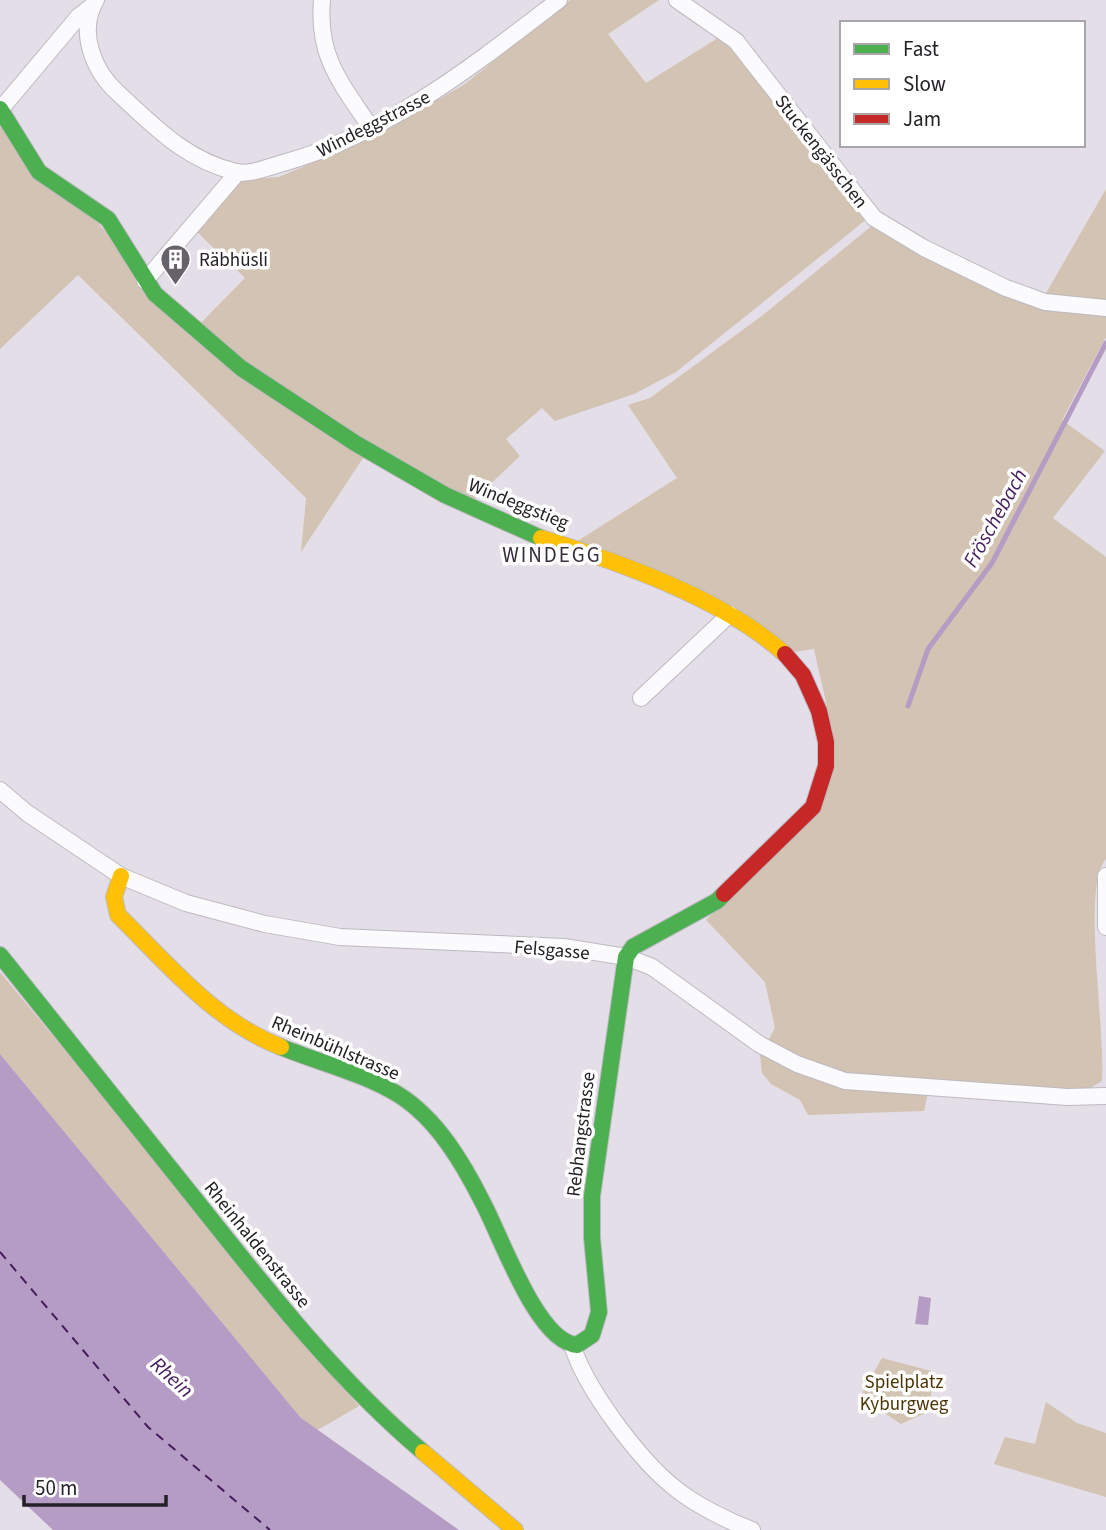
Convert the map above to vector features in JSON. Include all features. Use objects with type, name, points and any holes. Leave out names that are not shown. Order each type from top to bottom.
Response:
[{"type":"street","points":[[322,0],[319,28],[331,69],[371,128]]},
{"type":"street","name":"Windeggstrasse","points":[[94,3],[88,45],[102,79],[184,153],[238,172],[250,172],[316,154],[371,128],[454,80],[559,0]]},
{"type":"street","name":"Stuckengässchen","points":[[677,0],[736,41],[874,218],[924,248],[1006,288],[1045,302],[1106,307]]},
{"type":"street","name":"Windeggstieg","points":[[94,3],[79,16],[0,110],[39,172],[108,219],[145,281],[193,329],[234,362],[301,409],[411,477],[501,522],[584,551],[730,614],[783,652],[803,675],[819,711],[826,742],[822,782],[813,807],[717,901],[633,947],[626,957]]},
{"type":"street","points":[[145,281],[238,172]]},
{"type":"street","points":[[641,698],[730,614]]},
{"type":"street","name":"Felsgasse","points":[[0,790],[27,813],[121,876],[186,903],[265,924],[340,937],[564,947],[626,957],[652,967],[759,1044],[797,1064],[845,1081],[1067,1097],[1106,1096]]},
{"type":"street","name":"Rheinbühlstrasse","points":[[121,876],[114,897],[118,915],[225,1019],[268,1042],[374,1084],[413,1105],[460,1156],[539,1315],[554,1336],[572,1345],[582,1368],[615,1423],[676,1489],[752,1530]]},
{"type":"street","points":[[1106,876],[1106,927]]},
{"type":"street","name":"Rheinhaldenstrasse","points":[[0,955],[255,1275],[314,1343],[388,1422],[515,1530]]},
{"type":"street","name":"Rebhangstrasse","points":[[572,1345],[583,1343],[591,1336],[600,1318],[591,1229],[592,1184],[626,957]]},
{"type":"green space","points":[[570,0],[659,0],[608,34],[646,83],[718,38],[734,50],[867,219],[676,372],[634,394],[555,421],[542,408],[506,439],[520,456],[470,503],[369,449],[301,552],[306,498],[78,275],[0,349],[0,120],[91,215],[191,333],[245,278],[195,230],[240,180],[279,177],[374,137],[465,84]]},
{"type":"green space","points":[[1106,189],[1106,302],[1045,295]]},
{"type":"green space","points":[[874,224],[995,290],[1106,314],[1106,337],[1062,420],[1105,451],[1053,518],[1106,557],[1106,859],[1099,874],[1095,898],[1102,1081],[1085,1091],[930,1083],[924,1111],[808,1115],[800,1100],[771,1084],[762,1073],[760,1055],[775,1028],[765,982],[706,920],[824,799],[834,738],[814,649],[787,653],[576,542],[677,478],[628,405],[650,398],[763,315]]},
{"type":"green space","points":[[0,972],[359,1406],[316,1431],[301,1418],[0,1054]]},
{"type":"green space","name":"Spielplatz Kyburgweg","points":[[882,1358],[935,1372],[928,1412],[901,1424],[860,1397]]},
{"type":"green space","points":[[1046,1402],[1077,1423],[1106,1433],[1106,1497],[994,1464],[1005,1437],[1035,1444]]},
{"type":"water","name":"Rhein","points":[[0,1054],[301,1418],[459,1530],[53,1530],[0,1480]]},
{"type":"water","points":[[919,1296],[931,1298],[928,1325],[915,1324]]},
{"type":"waterway","name":"Fröschebach","points":[[908,706],[928,649],[992,563],[1106,343]]},
{"type":"ferry route","points":[[0,1252],[148,1427],[270,1530]]},
{"type":"traffic: fast","points":[[0,109],[39,172],[108,219],[155,294],[241,368],[355,443],[445,495],[541,538]]},
{"type":"traffic: fast","points":[[281,1047],[385,1087],[425,1116],[448,1143],[467,1173],[534,1307],[562,1339],[577,1345],[592,1335],[599,1312],[592,1238],[592,1196],[626,957],[633,947],[717,901],[724,894]]},
{"type":"traffic: fast","points":[[0,955],[278,1302],[333,1365],[423,1452]]},
{"type":"traffic: slow","points":[[541,538],[636,571],[702,599],[760,634],[785,654]]},
{"type":"traffic: slow","points":[[121,876],[114,897],[118,915],[213,1007],[257,1036],[281,1047]]},
{"type":"traffic: slow","points":[[423,1452],[515,1530]]},
{"type":"traffic: jam","points":[[724,894],[813,807],[826,766],[826,742],[819,711],[803,675],[785,654]]},
{"type":"place","name":"Räbhüsli","points":[[176,286]]},
{"type":"district","name":"WINDEGG","points":[[552,555]]}]
